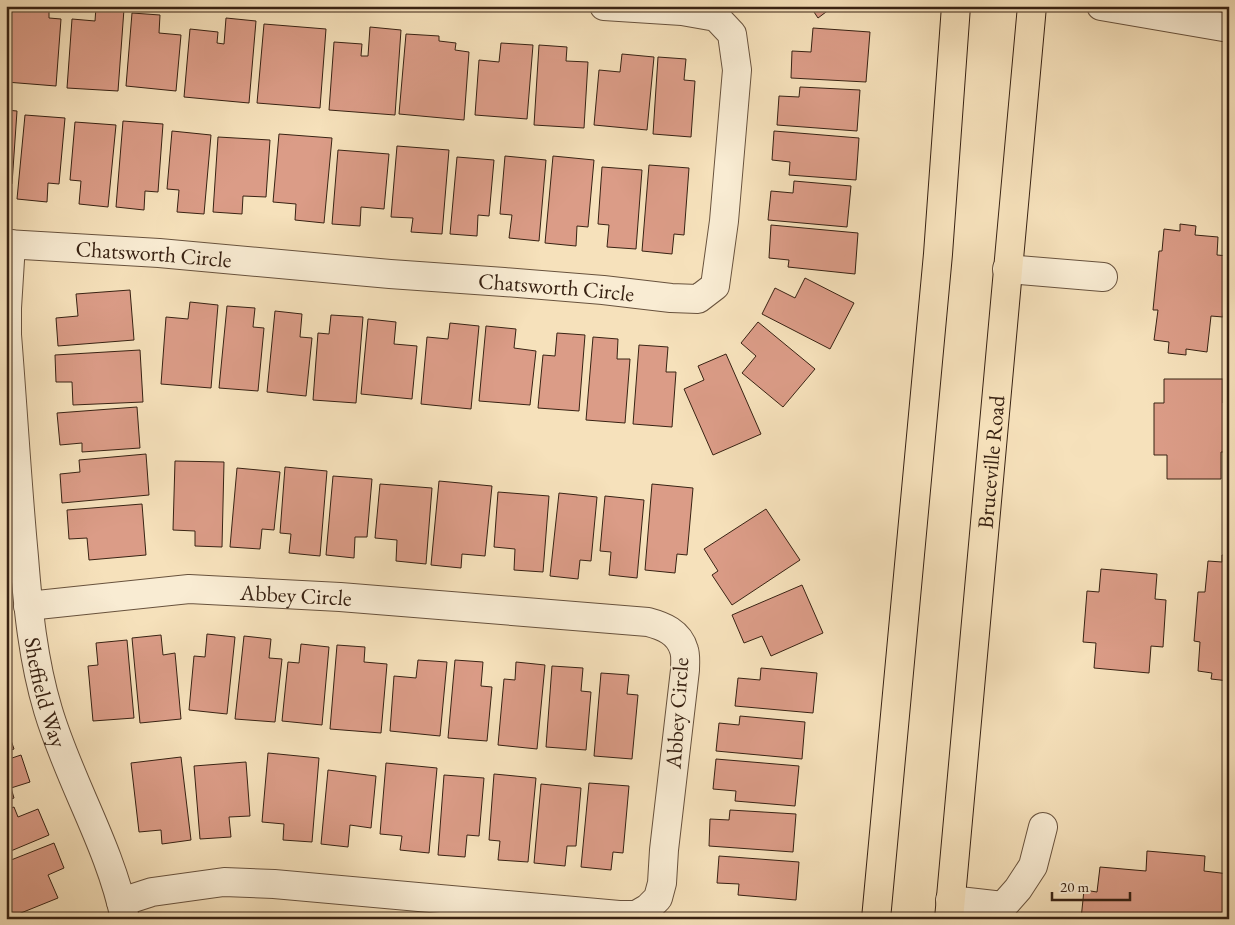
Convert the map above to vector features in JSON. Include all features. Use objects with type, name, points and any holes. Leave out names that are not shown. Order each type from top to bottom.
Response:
[{"type":"main road","points":[[876,919],[938,254],[956,6]]},
{"type":"main road","name":"Bruceville Road","points":[[949,909],[1032,6]]},
{"type":"street","name":"Chatsworth Circle","points":[[8,244],[159,254],[698,299],[715,286],[724,220],[736,70],[732,34],[716,17],[682,11],[604,6]]},
{"type":"street","points":[[1101,6],[1229,28]]},
{"type":"street","name":"Sheffield Way","points":[[8,244],[7,335],[28,606],[36,664],[48,710],[123,910]]},
{"type":"street","points":[[1008,269],[1103,277]]},
{"type":"street","name":"Abbey Circle","points":[[28,606],[189,589],[340,597],[648,622],[665,626],[677,637],[684,650],[685,670],[662,882],[658,898],[648,908],[636,915],[274,884],[224,882],[152,892],[123,910]]},
{"type":"street","points":[[949,909],[1006,912],[1033,866],[1043,827]]},
{"type":"building","points":[[6,6],[33,6],[33,9],[49,11],[49,18],[61,19],[56,86],[6,82]]},
{"type":"building","points":[[810,6],[834,6],[818,18]]},
{"type":"building","points":[[96,7],[124,9],[118,91],[67,88],[72,19],[95,21]]},
{"type":"building","points":[[132,13],[160,15],[159,33],[181,35],[176,91],[126,86]]},
{"type":"building","points":[[226,18],[256,21],[249,103],[184,97],[190,29],[218,32],[217,43],[224,44]]},
{"type":"building","points":[[264,24],[326,29],[320,108],[257,103]]},
{"type":"building","points":[[370,27],[401,30],[395,115],[329,110],[334,42],[362,44],[361,56],[368,56]]},
{"type":"building","points":[[813,28],[870,32],[866,82],[791,78],[792,51],[811,52]]},
{"type":"building","points":[[406,34],[439,36],[439,41],[456,43],[455,50],[469,52],[464,120],[399,114]]},
{"type":"building","points":[[501,43],[533,45],[527,119],[475,115],[479,60],[499,62]]},
{"type":"building","points":[[539,45],[567,47],[566,61],[588,62],[584,128],[534,125]]},
{"type":"building","points":[[622,54],[654,57],[647,130],[594,125],[599,70],[620,72]]},
{"type":"building","points":[[658,57],[686,59],[684,80],[695,81],[691,137],[653,134]]},
{"type":"building","points":[[800,87],[860,90],[857,131],[777,125],[779,96],[799,97]]},
{"type":"building","points":[[6,110],[17,111],[12,184],[6,183]]},
{"type":"building","points":[[25,115],[65,118],[59,184],[48,183],[47,202],[17,199]]},
{"type":"building","points":[[123,121],[163,124],[158,192],[145,191],[144,210],[116,207]]},
{"type":"building","points":[[75,122],[116,125],[108,207],[79,204],[81,181],[70,180]]},
{"type":"building","points":[[172,131],[211,135],[204,214],[177,212],[179,190],[167,189]]},
{"type":"building","points":[[774,131],[859,138],[856,180],[789,175],[790,162],[772,160]]},
{"type":"building","points":[[279,134],[332,138],[324,223],[295,220],[296,204],[273,202]]},
{"type":"building","points":[[218,137],[270,140],[266,197],[243,196],[242,214],[213,212]]},
{"type":"building","points":[[397,146],[449,150],[442,234],[411,232],[413,218],[391,217]]},
{"type":"building","points":[[338,150],[389,154],[384,209],[361,207],[360,226],[332,224]]},
{"type":"building","points":[[505,156],[546,160],[539,241],[509,238],[512,215],[500,214]]},
{"type":"building","points":[[553,156],[594,160],[588,227],[577,226],[576,246],[545,243]]},
{"type":"building","points":[[457,157],[494,160],[489,216],[478,215],[477,236],[450,234]]},
{"type":"building","points":[[649,165],[689,168],[684,235],[674,234],[672,254],[642,251]]},
{"type":"building","points":[[602,167],[642,170],[636,249],[607,247],[609,225],[598,224]]},
{"type":"building","points":[[794,181],[851,186],[847,227],[768,220],[771,191],[793,193]]},
{"type":"building","points":[[1180,224],[1196,226],[1195,235],[1218,237],[1217,255],[1229,256],[1223,317],[1211,316],[1207,352],[1186,349],[1186,355],[1168,353],[1169,342],[1154,340],[1158,310],[1153,310],[1159,251],[1162,251],[1164,229],[1180,231]]},
{"type":"building","points":[[771,225],[858,233],[855,274],[788,267],[789,260],[769,258]]},
{"type":"building","points":[[805,278],[854,303],[830,349],[762,314],[775,288],[795,298]]},
{"type":"building","points":[[130,290],[134,340],[58,346],[56,318],[78,316],[76,294]]},
{"type":"building","points":[[190,302],[218,305],[211,388],[161,384],[166,317],[188,319]]},
{"type":"building","points":[[227,306],[255,308],[253,327],[264,328],[258,391],[219,388]]},
{"type":"building","points":[[275,311],[302,314],[300,337],[312,338],[306,396],[267,392]]},
{"type":"building","points":[[331,315],[363,317],[356,403],[313,400],[318,333],[329,334]]},
{"type":"building","points":[[368,319],[396,322],[394,344],[417,346],[412,399],[361,394]]},
{"type":"building","points":[[758,322],[815,369],[783,407],[742,373],[756,356],[741,343]]},
{"type":"building","points":[[450,323],[479,326],[471,409],[421,404],[427,337],[448,339]]},
{"type":"building","points":[[486,326],[516,329],[514,348],[536,351],[530,405],[479,401]]},
{"type":"building","points":[[557,333],[585,335],[579,411],[538,408],[543,355],[555,356]]},
{"type":"building","points":[[593,337],[618,339],[617,359],[630,359],[625,423],[586,420]]},
{"type":"building","points":[[639,345],[668,347],[666,372],[676,372],[672,427],[633,424]]},
{"type":"building","points":[[140,350],[143,402],[73,405],[72,382],[56,382],[55,355]]},
{"type":"building","points":[[726,354],[761,434],[713,455],[684,389],[704,380],[698,366]]},
{"type":"building","points":[[1164,379],[1223,379],[1223,403],[1229,403],[1229,452],[1221,452],[1221,479],[1167,479],[1167,455],[1154,455],[1154,403],[1164,403]]},
{"type":"building","points":[[137,407],[140,448],[82,452],[82,443],[60,445],[57,413]]},
{"type":"building","points":[[146,454],[149,495],[62,503],[60,474],[80,472],[79,460]]},
{"type":"building","points":[[175,461],[224,462],[222,547],[195,546],[195,531],[173,530]]},
{"type":"building","points":[[285,467],[327,471],[320,556],[289,553],[291,534],[280,533]]},
{"type":"building","points":[[237,468],[280,472],[274,530],[262,529],[260,549],[230,547]]},
{"type":"building","points":[[333,476],[372,479],[367,537],[355,537],[354,558],[326,555]]},
{"type":"building","points":[[439,481],[492,486],[485,556],[462,554],[461,568],[431,565]]},
{"type":"building","points":[[380,484],[432,488],[426,564],[396,561],[397,540],[375,538]]},
{"type":"building","points":[[652,484],[693,488],[687,555],[677,554],[675,573],[645,570]]},
{"type":"building","points":[[498,492],[549,496],[543,572],[514,570],[515,549],[494,547]]},
{"type":"building","points":[[559,493],[597,497],[591,561],[580,560],[578,579],[550,576]]},
{"type":"building","points":[[605,496],[644,500],[637,578],[609,575],[611,552],[600,551]]},
{"type":"building","points":[[142,504],[146,555],[89,560],[87,538],[69,539],[67,510]]},
{"type":"building","points":[[766,509],[800,560],[732,605],[712,575],[718,571],[704,549]]},
{"type":"building","points":[[1222,555],[1229,556],[1229,681],[1211,679],[1212,673],[1198,671],[1200,642],[1194,641],[1198,592],[1205,592],[1208,561],[1222,562]]},
{"type":"building","points":[[1101,569],[1157,574],[1155,599],[1166,600],[1163,647],[1151,646],[1149,673],[1094,668],[1096,643],[1083,642],[1087,591],[1099,592]]},
{"type":"building","points":[[802,585],[823,633],[771,656],[762,636],[744,643],[732,615]]},
{"type":"building","points":[[207,634],[235,637],[227,714],[189,710],[194,656],[205,657]]},
{"type":"building","points":[[161,635],[163,655],[175,653],[181,719],[140,723],[132,638]]},
{"type":"building","points":[[244,636],[271,639],[269,658],[282,659],[275,722],[235,719]]},
{"type":"building","points":[[127,640],[134,718],[93,721],[88,666],[98,665],[96,643]]},
{"type":"building","points":[[301,644],[329,647],[322,725],[282,721],[288,662],[299,663]]},
{"type":"building","points":[[337,645],[365,647],[364,662],[387,664],[381,733],[330,729]]},
{"type":"building","points":[[418,660],[447,662],[440,736],[390,731],[394,676],[416,678]]},
{"type":"building","points":[[455,660],[483,662],[481,686],[492,687],[487,741],[448,738]]},
{"type":"building","points":[[516,662],[545,665],[537,749],[498,745],[504,679],[515,680]]},
{"type":"building","points":[[552,666],[583,668],[581,691],[591,692],[586,750],[546,747]]},
{"type":"building","points":[[761,668],[817,673],[813,713],[735,706],[738,678],[760,680]]},
{"type":"building","points":[[601,673],[629,675],[627,694],[638,695],[632,759],[594,756]]},
{"type":"building","points":[[740,716],[805,722],[802,759],[716,751],[719,723],[739,725]]},
{"type":"building","points":[[6,726],[14,749],[6,752]]},
{"type":"building","points":[[268,753],[319,758],[312,842],[283,840],[284,824],[262,822]]},
{"type":"building","points":[[21,755],[30,782],[11,788],[14,798],[6,801],[6,760]]},
{"type":"building","points":[[181,757],[191,840],[162,844],[161,830],[139,832],[131,763]]},
{"type":"building","points":[[716,759],[799,766],[795,806],[735,801],[736,791],[713,789]]},
{"type":"building","points":[[246,762],[250,816],[229,817],[231,837],[200,839],[194,766]]},
{"type":"building","points":[[386,763],[437,768],[429,853],[400,850],[402,836],[380,834]]},
{"type":"building","points":[[328,770],[376,776],[371,828],[350,825],[348,847],[321,844]]},
{"type":"building","points":[[494,774],[536,778],[528,862],[498,860],[500,841],[489,840]]},
{"type":"building","points":[[444,775],[484,778],[479,836],[467,835],[465,857],[438,855]]},
{"type":"building","points":[[589,783],[629,786],[623,853],[613,852],[611,870],[581,867]]},
{"type":"building","points":[[541,784],[581,788],[576,846],[567,846],[565,866],[534,863]]},
{"type":"building","points":[[14,807],[18,817],[38,809],[49,835],[6,853],[6,810]]},
{"type":"building","points":[[730,810],[796,814],[793,852],[709,846],[710,819],[729,820]]},
{"type":"building","points":[[54,843],[64,868],[48,875],[58,898],[6,919],[6,862]]},
{"type":"building","points":[[1147,851],[1205,856],[1204,871],[1229,874],[1229,919],[1081,919],[1084,890],[1097,892],[1100,867],[1146,871]]},
{"type":"building","points":[[719,856],[799,862],[796,900],[738,895],[739,884],[717,883]]}]
